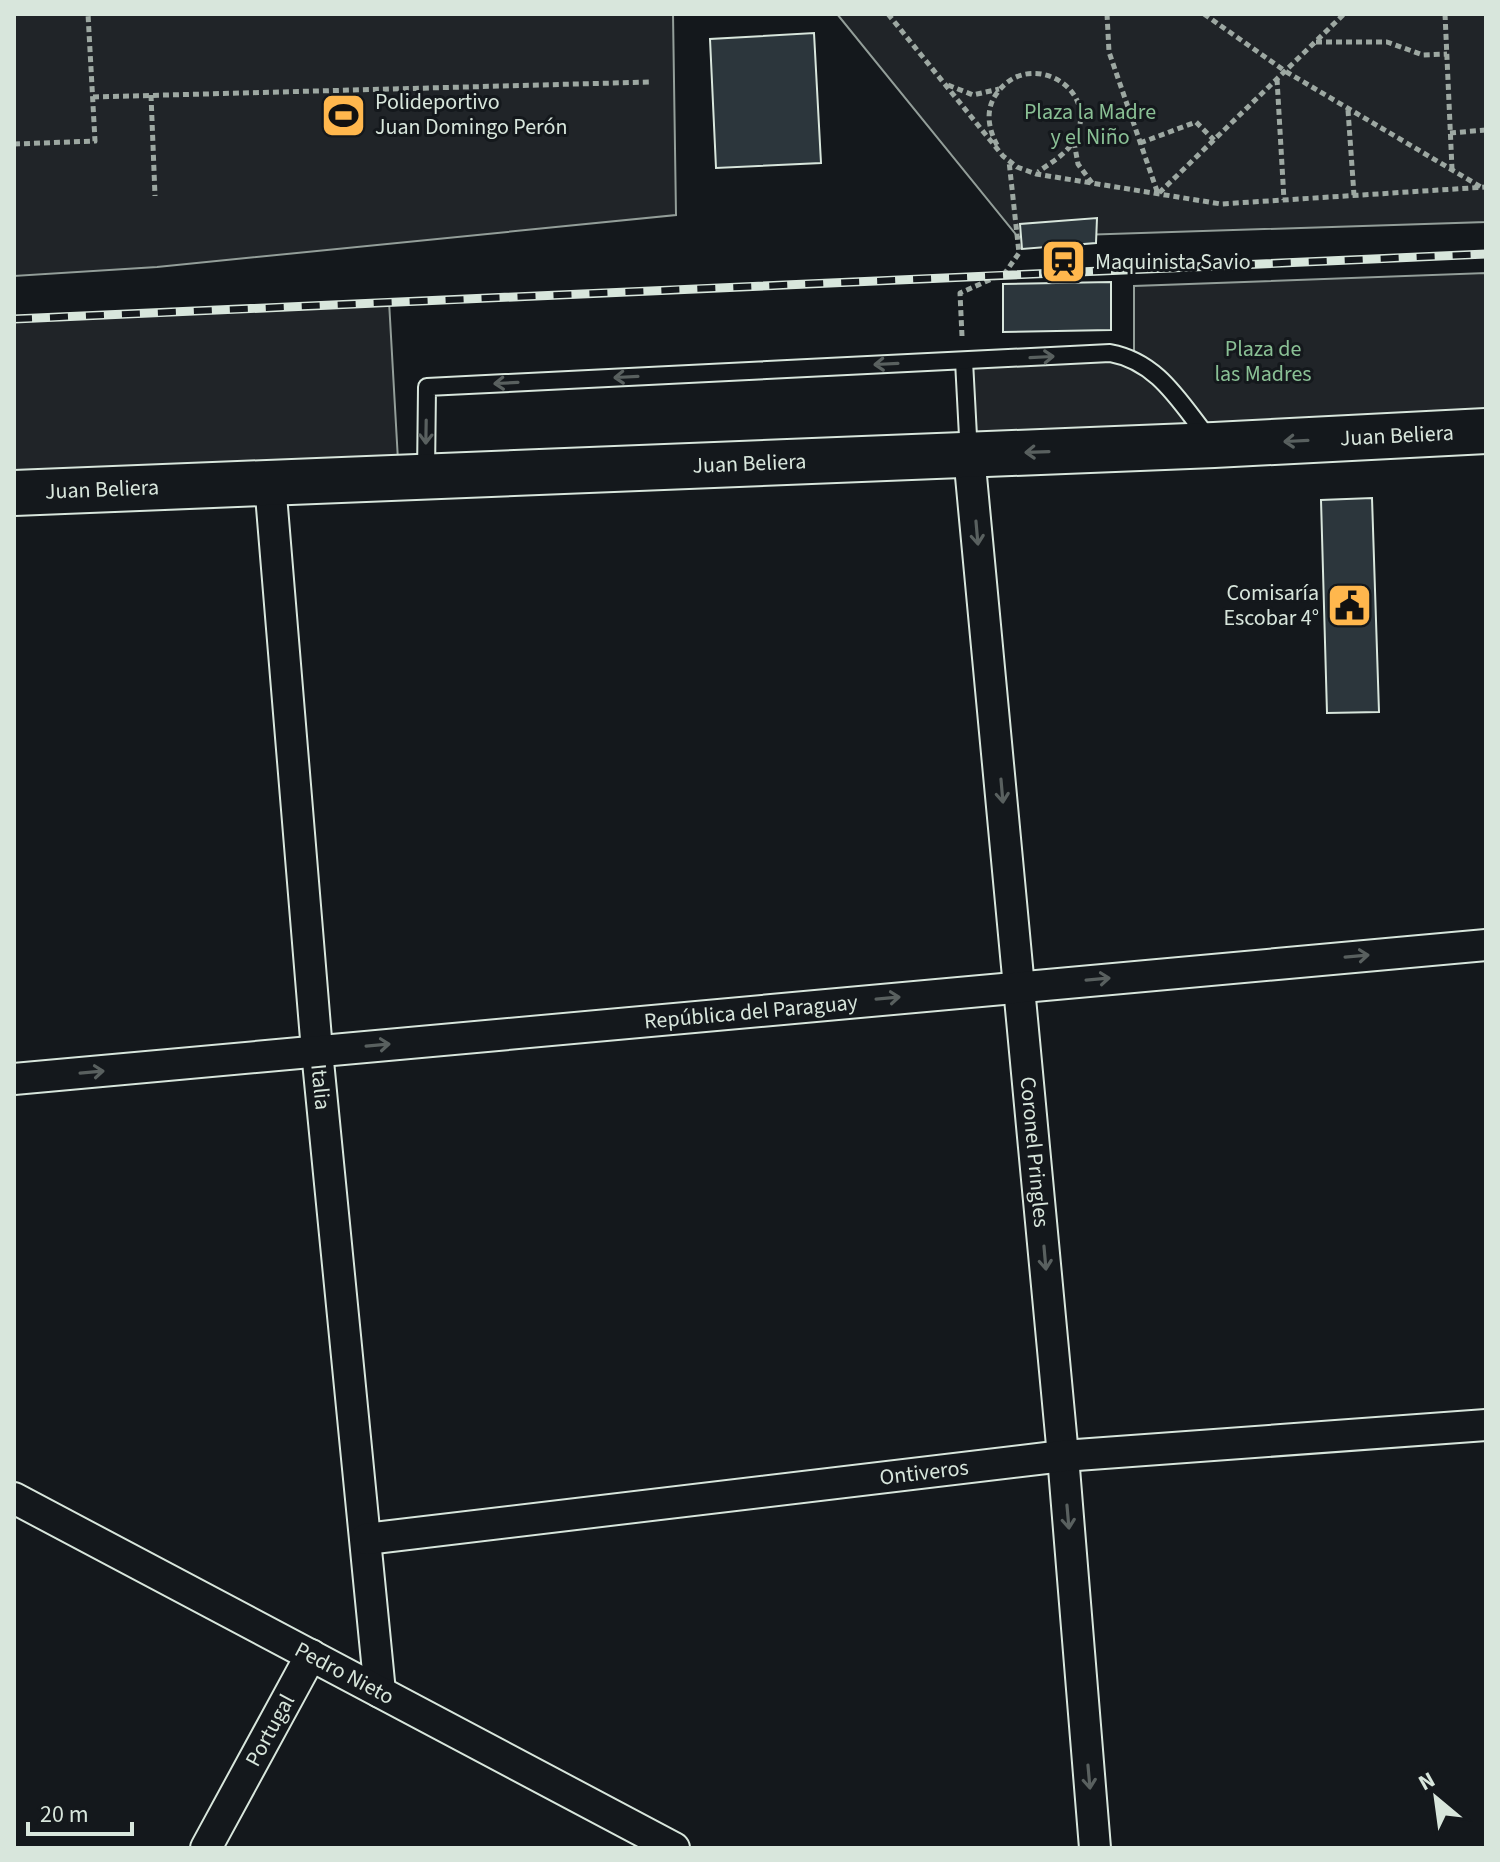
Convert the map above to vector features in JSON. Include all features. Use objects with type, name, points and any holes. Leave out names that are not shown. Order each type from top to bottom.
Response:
[{"type":"street","name":"Juan Beliera","points":[[14,493],[1214,445],[1486,431]]},
{"type":"street","name":"Coronel Pringles","points":[[969,455],[1063,1456],[1095,1848]]},
{"type":"street","name":"Italia","points":[[270,483],[317,1051],[380,1692]]},
{"type":"street","name":"República del Paraguay","points":[[14,1079],[1020,985],[1486,945]]},
{"type":"street","name":"Ontiveros","points":[[366,1539],[1063,1456],[1486,1425]]},
{"type":"street","name":"Pedro Nieto","points":[[14,1498],[674,1848]]},
{"type":"street","name":"Portugal","points":[[206,1848],[311,1655]]},
{"type":"lane","points":[[426,477],[427,387],[1110,353],[1134,358],[1158,376],[1214,445]]},
{"type":"lane","points":[[964,361],[969,455]]},
{"type":"path","points":[[14,144],[95,141],[88,14]]},
{"type":"path","points":[[888,14],[1003,156],[1036,174],[1221,204],[1483,187]]},
{"type":"path","points":[[1107,14],[1109,52],[1158,194]]},
{"type":"path","points":[[1204,14],[1285,71],[1483,187]]},
{"type":"path","points":[[1158,194],[1344,14]]},
{"type":"path","points":[[1445,14],[1452,170]]},
{"type":"path","points":[[1315,42],[1387,42],[1423,55],[1447,54]]},
{"type":"path","points":[[1003,156],[989,125],[989,111],[1000,88],[1013,76],[1027,72],[1041,72],[1067,85],[1080,110],[1080,126],[1074,141],[1036,174]]},
{"type":"path","points":[[1277,79],[1284,200]]},
{"type":"path","points":[[93,97],[651,82]]},
{"type":"path","points":[[943,82],[973,95],[1000,88]]},
{"type":"path","points":[[151,95],[155,196]]},
{"type":"path","points":[[1348,109],[1354,195]]},
{"type":"path","points":[[1140,143],[1196,122],[1214,140]]},
{"type":"path","points":[[1450,133],[1486,130]]},
{"type":"path","points":[[1074,141],[1078,164],[1092,183]]},
{"type":"path","points":[[964,361],[960,293],[1005,273],[1019,253],[1009,161]]},
{"type":"green space","name":"Polideportivo Juan Domingo Perón","points":[[14,14],[673,14],[676,215],[157,267],[14,276]]},
{"type":"green space","name":"Plaza la Madre y el Niño","points":[[837,14],[1486,14],[1486,222],[1018,237]]},
{"type":"green space","name":"Plaza de las Madres","points":[[1486,273],[1486,431],[969,455],[964,361],[1134,358],[1134,286]]},
{"type":"green space","points":[[389,301],[399,478],[14,493],[14,319]]},
{"type":"building","points":[[814,33],[821,163],[716,168],[710,39]]},
{"type":"building","points":[[1097,218],[1096,243],[1022,249],[1020,224]]},
{"type":"building","name":"Maquinista Savio","points":[[1111,282],[1111,330],[1003,332],[1003,284]]},
{"type":"building","name":"Comisaría Escobar 4°","points":[[1372,498],[1379,712],[1327,713],[1321,500]]},
{"type":"railway","points":[[14,319],[1486,254]]},
{"type":"place","name":"Polideportivo Juan Domingo Perón","points":[[344,115]]},
{"type":"place","name":"Maquinista Savio","points":[[1064,262]]},
{"type":"place","name":"Comisaría Escobar 4°","points":[[1350,606]]}]
